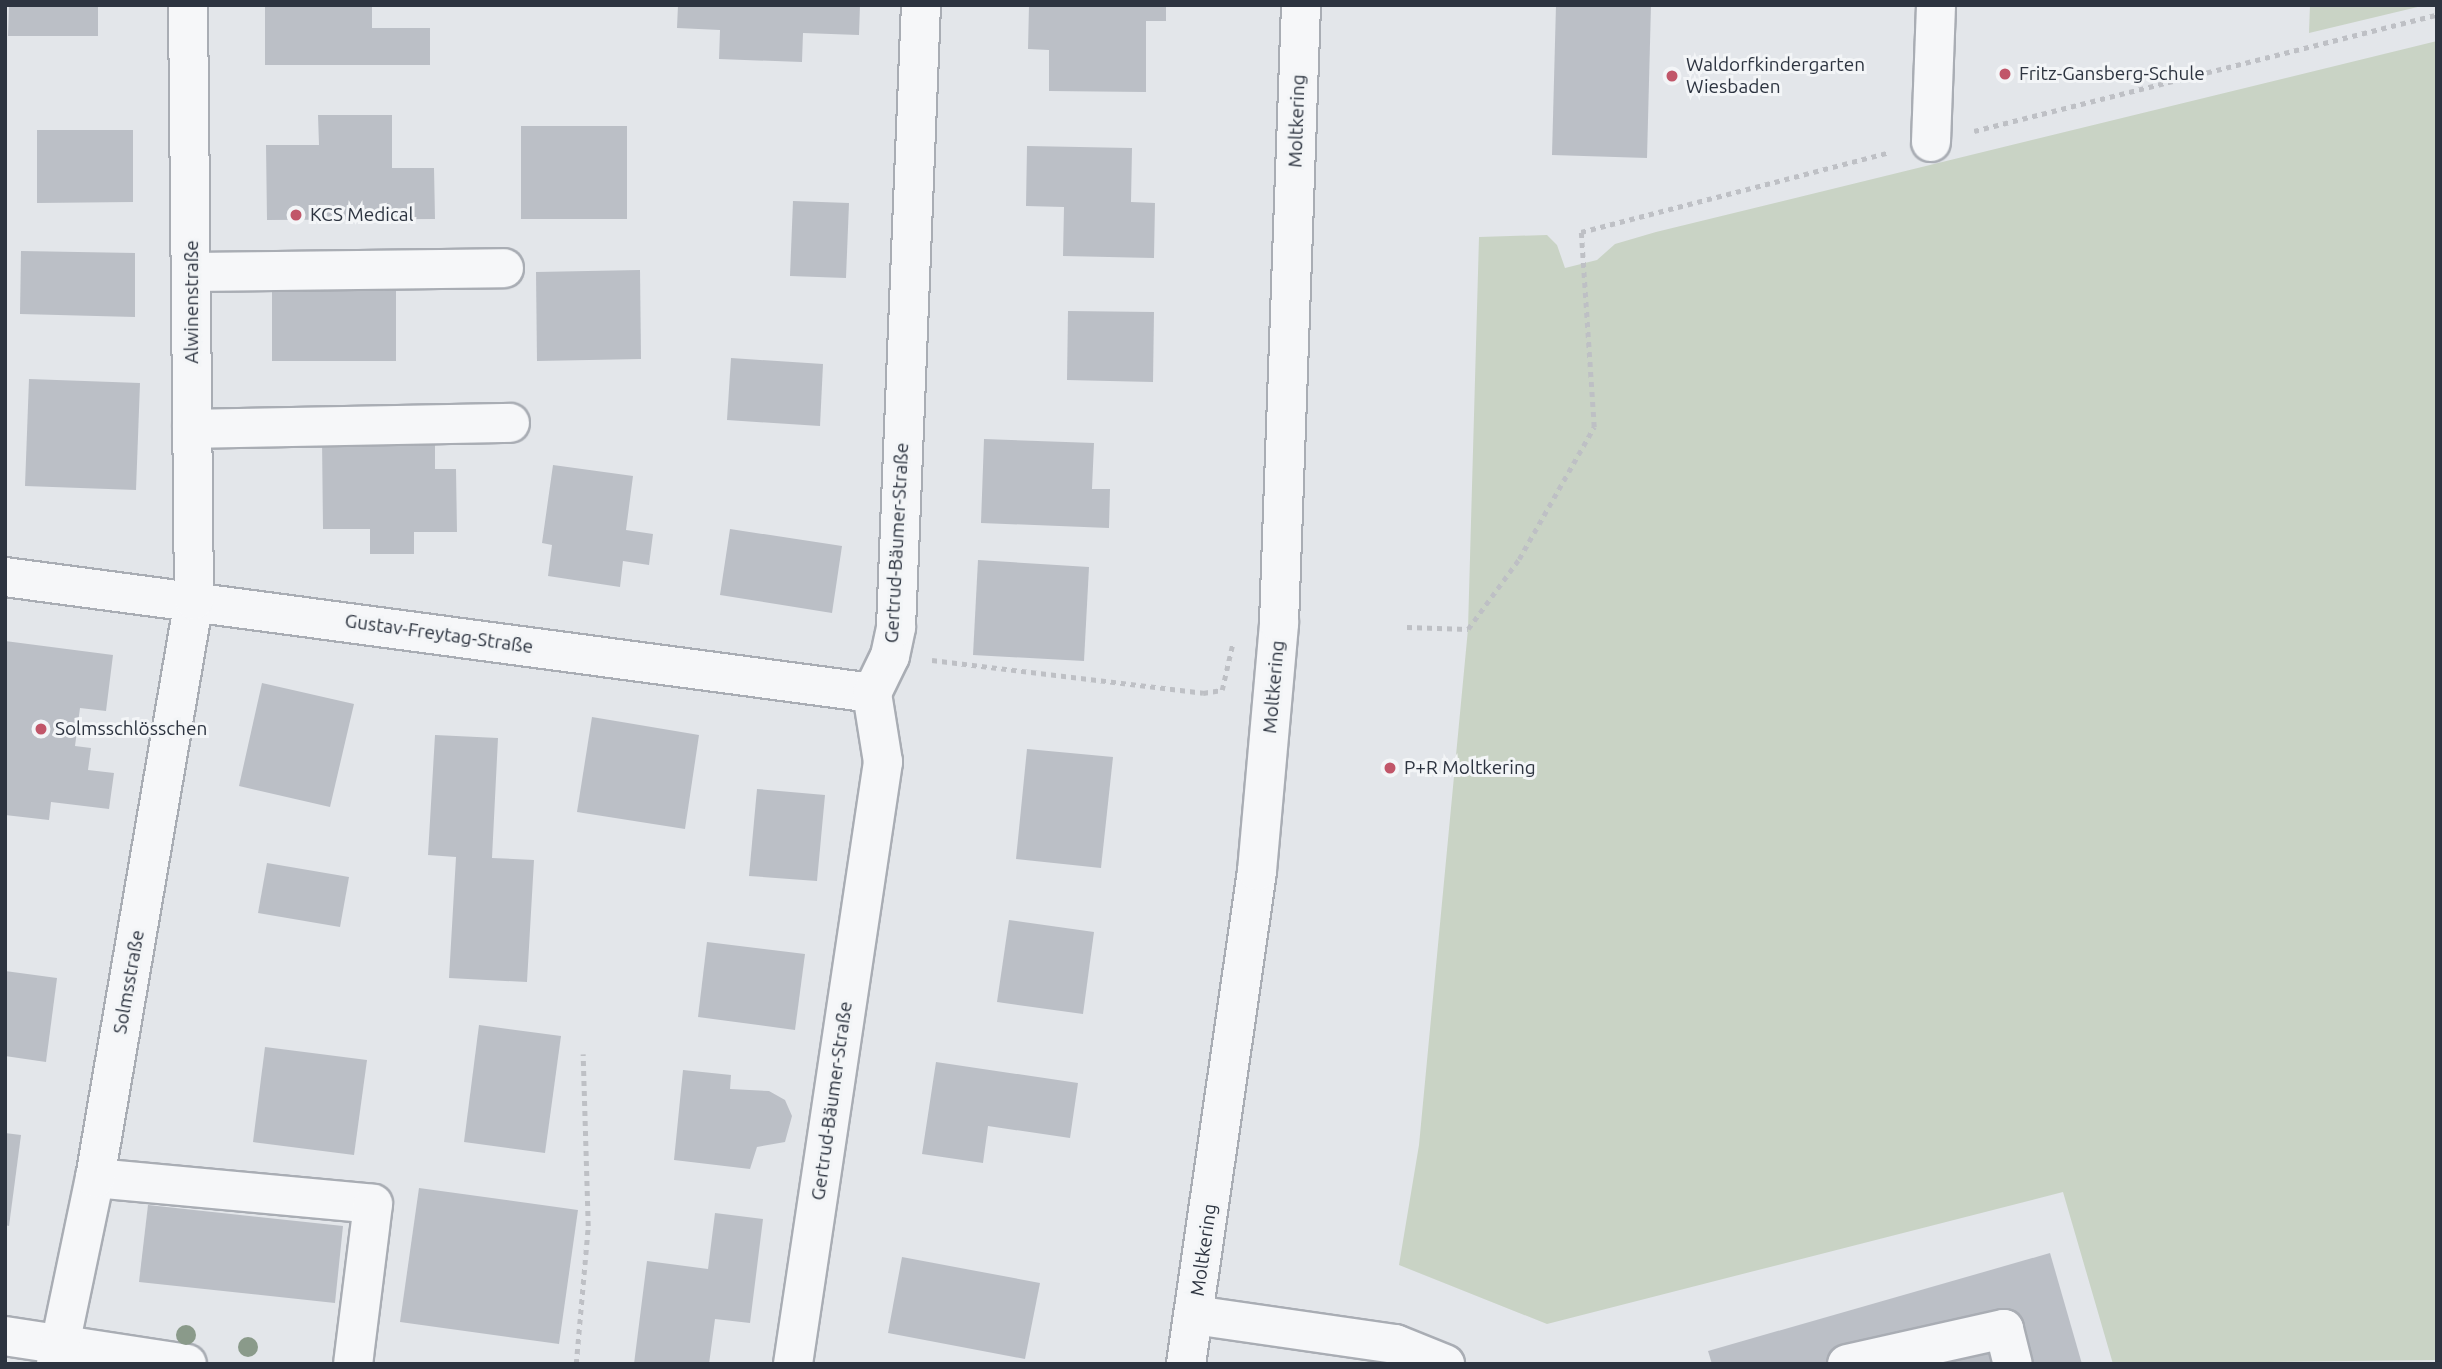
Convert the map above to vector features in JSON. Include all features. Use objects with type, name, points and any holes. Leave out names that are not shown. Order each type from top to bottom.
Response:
[{"type":"street","name":"Alwinenstraße","points":[[188,5],[194,600]]},
{"type":"street","name":"Gertrud-Bäumer-Straße","points":[[793,1364],[883,762],[872,693],[890,656],[896,627],[921,5]]},
{"type":"street","name":"Moltkering","points":[[1186,1364],[1257,871],[1279,623],[1301,5]]},
{"type":"street","points":[[1931,142],[1936,5]]},
{"type":"street","points":[[192,272],[504,268]]},
{"type":"street","points":[[192,429],[510,423]]},
{"type":"street","name":"Gustav-Freytag-Straße","points":[[5,577],[194,600],[872,693]]},
{"type":"street","name":"Solmsstraße","points":[[58,1355],[95,1178],[194,600]]},
{"type":"street","points":[[95,1178],[373,1204],[353,1364]]},
{"type":"street","points":[[1194,1315],[1395,1344],[1445,1364]]},
{"type":"street","points":[[1847,1364],[2004,1329],[2013,1364]]},
{"type":"street","points":[[5,1336],[58,1355],[187,1364]]},
{"type":"path","points":[[1407,627],[1468,629],[1519,559],[1594,427],[1581,232],[2437,15]]},
{"type":"path","points":[[890,656],[1203,693],[1222,690],[1237,622],[1279,623]]},
{"type":"path","points":[[576,1364],[588,1226],[583,1054]]},
{"type":"green space","points":[[2310,5],[2426,5],[2309,33]]},
{"type":"green space","points":[[2437,41],[2437,1360],[2113,1364],[2063,1192],[1547,1324],[1399,1265],[1419,1145],[1468,629],[1479,237],[1547,235],[1557,245],[1565,268],[1597,260],[1615,244],[1656,232]]},
{"type":"building","points":[[9,5],[98,5],[98,36],[8,36]]},
{"type":"building","points":[[265,5],[372,5],[372,28],[430,28],[430,65],[265,65]]},
{"type":"building","points":[[678,5],[860,5],[859,35],[803,33],[802,62],[719,59],[720,30],[677,28]]},
{"type":"building","points":[[1029,5],[1166,5],[1166,21],[1146,21],[1146,92],[1049,91],[1049,50],[1028,49]]},
{"type":"building","points":[[1556,5],[1651,5],[1647,158],[1552,155]]},
{"type":"building","points":[[318,115],[392,115],[392,168],[434,168],[435,219],[267,220],[266,145],[319,145]]},
{"type":"building","points":[[521,126],[627,126],[627,219],[521,219]]},
{"type":"building","points":[[37,130],[133,130],[133,202],[37,203]]},
{"type":"building","points":[[1027,146],[1132,148],[1131,202],[1155,203],[1154,258],[1063,256],[1064,207],[1026,206]]},
{"type":"building","points":[[793,201],[849,203],[846,278],[790,276]]},
{"type":"building","points":[[21,251],[135,253],[135,317],[20,314]]},
{"type":"building","points":[[640,270],[641,359],[537,361],[536,272]]},
{"type":"building","points":[[272,273],[396,274],[396,361],[272,361]]},
{"type":"building","points":[[1068,311],[1154,312],[1153,382],[1067,380]]},
{"type":"building","points":[[731,358],[823,364],[820,426],[727,420]]},
{"type":"building","points":[[29,379],[140,383],[136,490],[25,486]]},
{"type":"building","points":[[322,439],[435,439],[435,469],[456,469],[457,532],[414,532],[414,554],[370,554],[370,529],[323,529]]},
{"type":"building","points":[[984,439],[1094,443],[1092,489],[1110,489],[1109,528],[981,523]]},
{"type":"building","points":[[553,465],[633,476],[626,530],[653,534],[649,565],[623,561],[620,587],[548,576],[552,545],[542,543]]},
{"type":"building","points":[[730,529],[842,546],[832,613],[720,595]]},
{"type":"building","points":[[978,560],[1089,567],[1084,661],[973,655]]},
{"type":"building","name":"Solmsschlösschen","points":[[5,641],[113,655],[106,711],[80,708],[75,746],[91,748],[88,770],[114,773],[109,809],[51,802],[49,820],[5,815]]},
{"type":"building","points":[[262,683],[354,704],[330,807],[239,786]]},
{"type":"building","points":[[592,717],[699,735],[685,829],[577,812]]},
{"type":"building","points":[[435,735],[498,738],[492,858],[534,860],[527,982],[449,978],[456,857],[428,855]]},
{"type":"building","points":[[1027,749],[1113,757],[1101,868],[1016,859]]},
{"type":"building","points":[[757,789],[825,795],[817,881],[749,876]]},
{"type":"building","points":[[267,863],[349,877],[340,927],[258,913]]},
{"type":"building","points":[[1009,920],[1094,932],[1083,1014],[997,1002]]},
{"type":"building","points":[[707,942],[805,954],[795,1030],[698,1017]]},
{"type":"building","points":[[5,971],[57,978],[46,1062],[5,1056]]},
{"type":"building","points":[[479,1025],[561,1036],[545,1153],[464,1142]]},
{"type":"building","points":[[265,1047],[367,1060],[354,1155],[253,1142]]},
{"type":"building","points":[[936,1062],[1078,1083],[1070,1138],[988,1126],[983,1163],[922,1154]]},
{"type":"building","points":[[683,1070],[731,1075],[730,1089],[769,1091],[785,1100],[792,1116],[785,1142],[757,1147],[750,1169],[674,1160]]},
{"type":"building","points":[[5,1133],[21,1135],[9,1226],[5,1225]]},
{"type":"building","points":[[419,1188],[578,1210],[559,1344],[400,1322]]},
{"type":"building","points":[[148,1205],[343,1226],[335,1303],[139,1282]]},
{"type":"building","points":[[715,1213],[763,1219],[750,1323],[715,1319],[709,1364],[634,1364],[647,1261],[708,1269]]},
{"type":"building","points":[[2050,1253],[2082,1364],[1712,1364],[1708,1351]]},
{"type":"building","points":[[902,1257],[1040,1283],[1025,1359],[888,1333]]},
{"type":"place","name":"Fritz-Gansberg-Schule","points":[[2005,74]]},
{"type":"place","name":"Waldorfkindergarten Wiesbaden","points":[[1672,76]]},
{"type":"place","name":"KCS Medical","points":[[296,215]]},
{"type":"place","name":"Solmsschlösschen","points":[[41,729]]},
{"type":"place","name":"P+R Moltkering","points":[[1390,768]]}]
